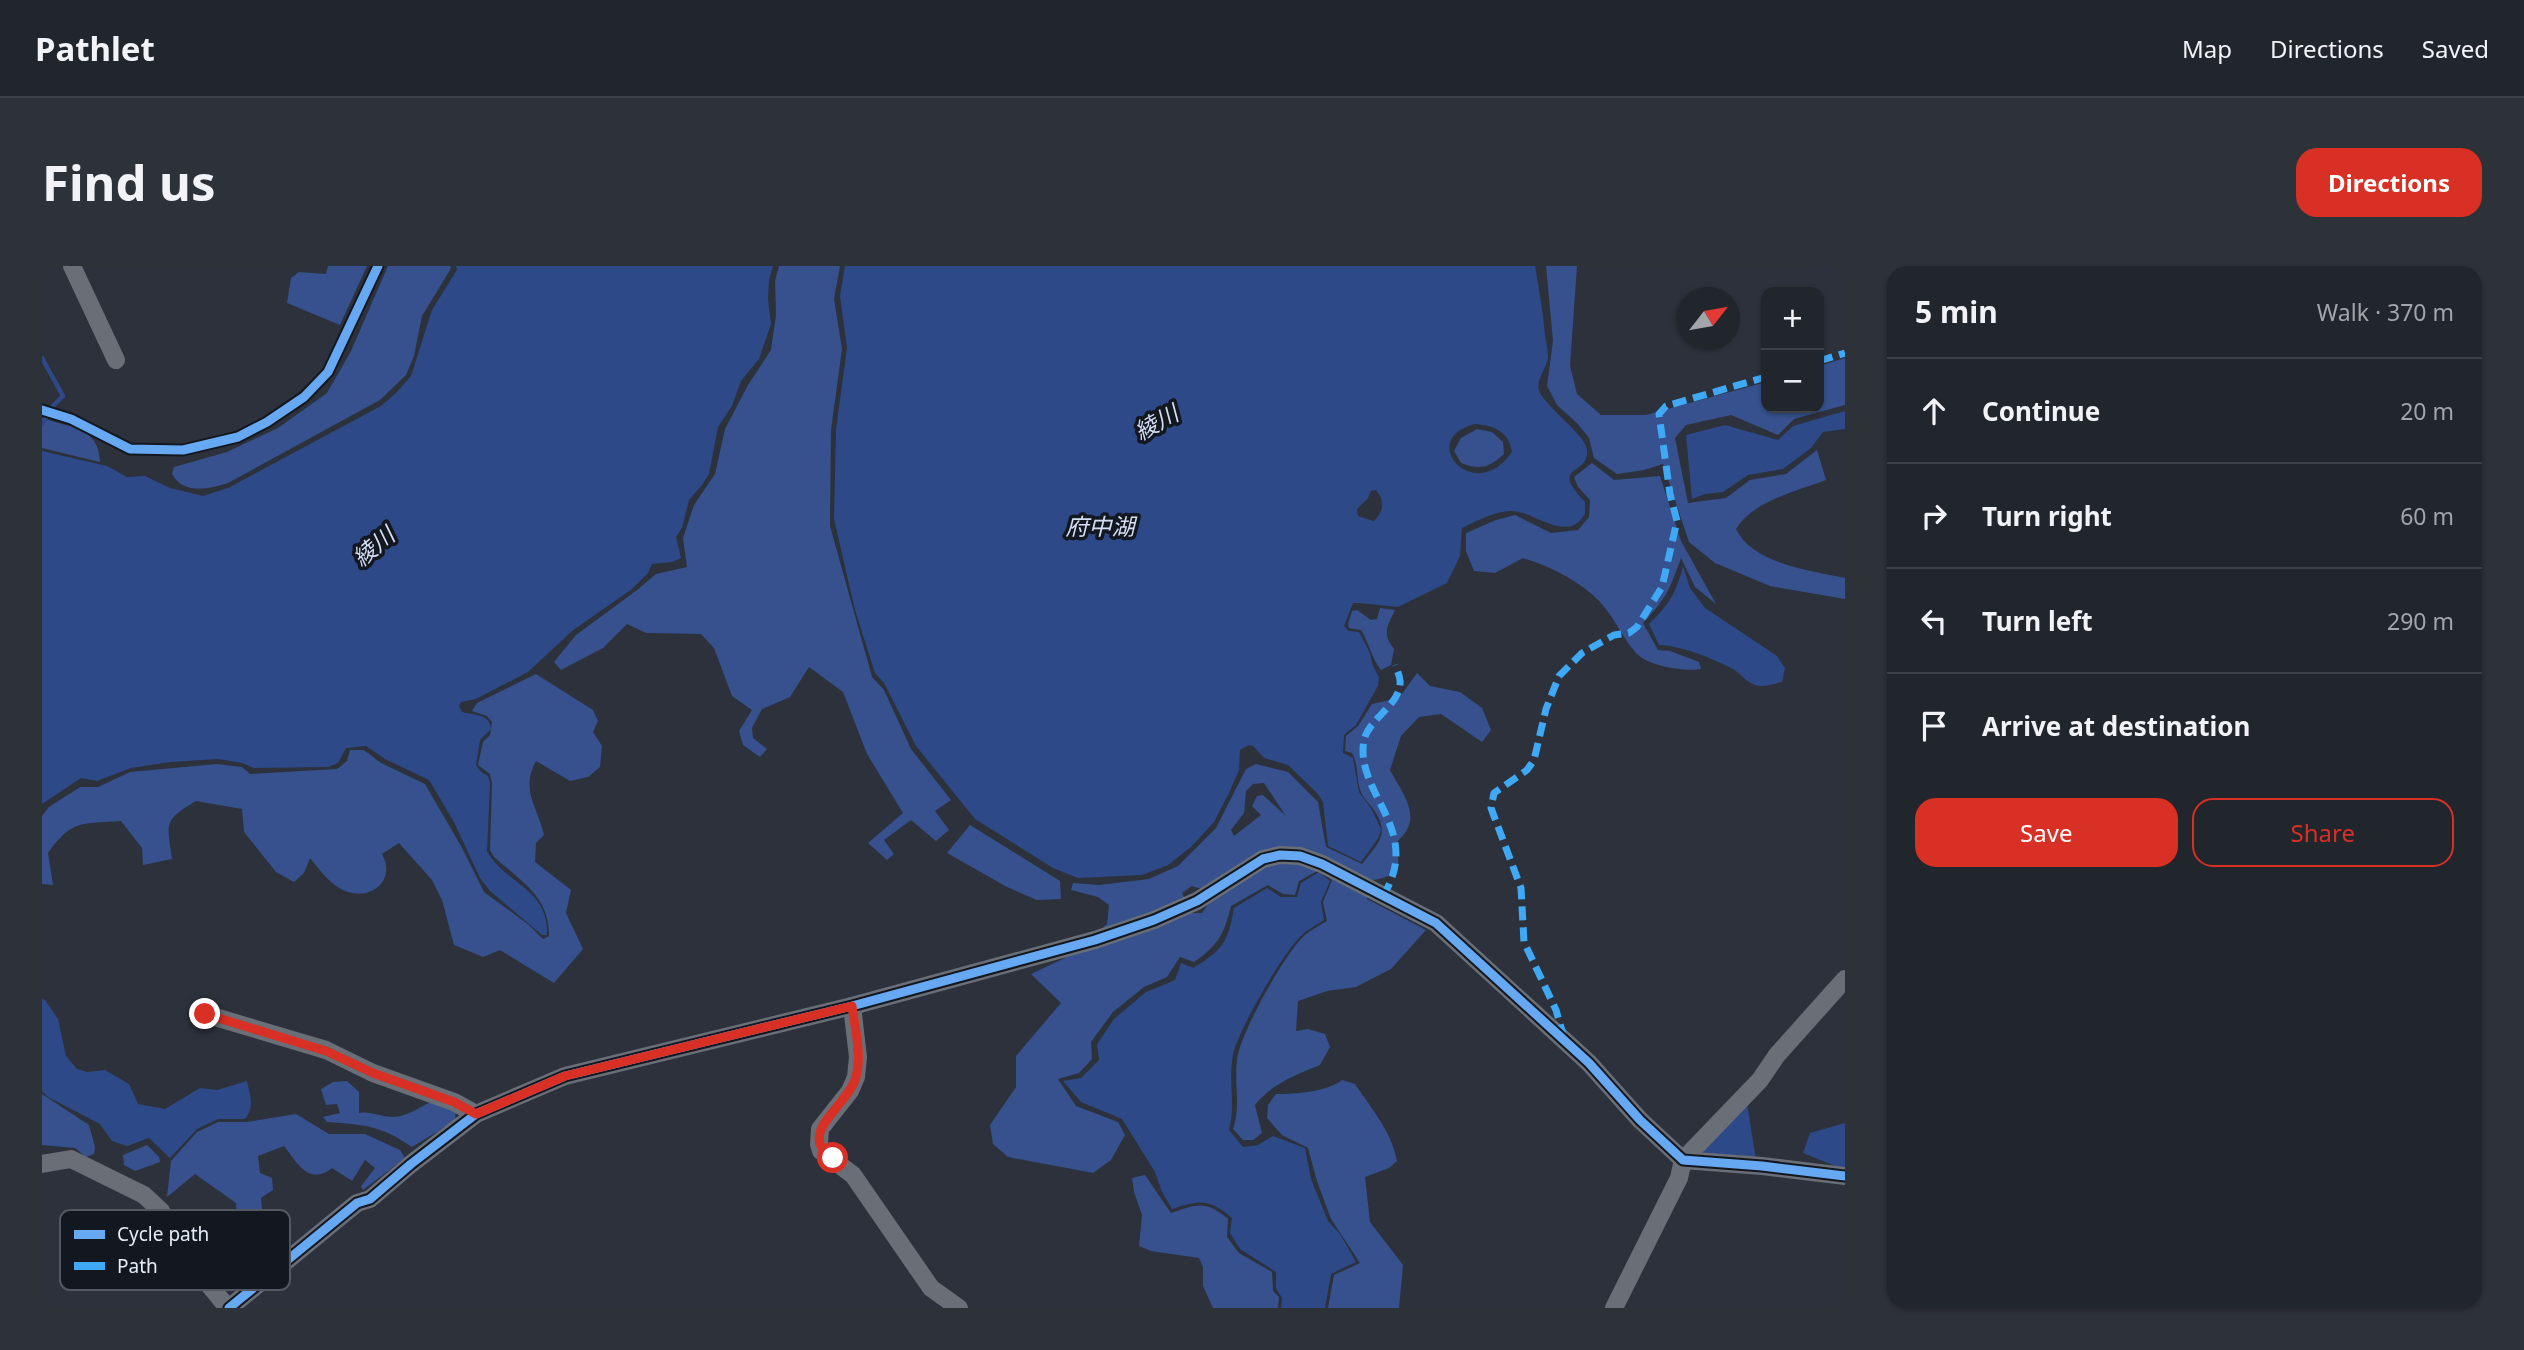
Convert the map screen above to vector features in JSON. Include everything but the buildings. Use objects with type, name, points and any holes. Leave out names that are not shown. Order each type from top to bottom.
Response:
[{"type":"street","points":[[72,266],[116,360]]},
{"type":"street","points":[[290,1258],[357,1203],[370,1199],[476,1114],[565,1076],[852,1006],[1095,940],[1154,920],[1197,901],[1263,859],[1280,855],[1300,856],[1322,864],[1436,923],[1589,1063],[1640,1120],[1683,1160],[1762,1166],[1845,1177]]},
{"type":"street","points":[[1614,1308],[1679,1178],[1683,1160],[1760,1080],[1777,1055],[1845,979]]},
{"type":"street","points":[[852,1006],[858,1057],[856,1077],[850,1091],[820,1129],[821,1150],[853,1175],[930,1287],[959,1308]]},
{"type":"street","points":[[205,1014],[326,1051],[373,1073],[454,1102],[476,1114]]},
{"type":"street","points":[[42,1164],[71,1159],[144,1195],[160,1210]]},
{"type":"street","points":[[213,1290],[228,1308],[250,1290]]},
{"type":"shaded area","points":[[328,266],[367,266],[340,325],[287,303],[291,278],[299,272],[326,274]]},
{"type":"shaded area","points":[[388,266],[451,266],[422,316],[414,356],[406,375],[380,400],[228,483],[197,489],[177,481],[172,474],[174,467],[227,452],[278,428],[327,393],[351,351]]},
{"type":"shaded area","points":[[779,266],[840,266],[834,299],[842,349],[831,430],[830,526],[872,677],[884,690],[911,749],[951,800],[935,811],[949,830],[936,841],[911,820],[884,840],[894,854],[887,860],[868,843],[903,813],[867,754],[843,692],[809,667],[790,697],[762,709],[752,728],[753,738],[767,749],[760,757],[743,745],[739,731],[752,710],[732,696],[714,648],[701,634],[646,633],[627,624],[603,648],[561,670],[554,662],[576,635],[656,574],[687,567],[683,538],[694,505],[715,474],[725,429],[748,385],[771,350],[776,315],[775,281]]},
{"type":"shaded area","points":[[1546,266],[1577,266],[1570,366],[1577,394],[1601,415],[1646,415],[1761,383],[1761,413],[1816,413],[1794,419],[1778,435],[1731,415],[1686,425],[1675,438],[1688,503],[1726,498],[1750,480],[1786,474],[1817,450],[1826,480],[1764,504],[1744,519],[1736,529],[1744,541],[1769,558],[1800,569],[1845,578],[1845,599],[1770,586],[1715,563],[1689,542],[1663,464],[1617,474],[1594,458],[1589,438],[1557,405],[1547,386],[1553,341]]},
{"type":"shaded area","points":[[1845,358],[1845,405],[1824,411],[1824,364]]},
{"type":"shaded area","points":[[42,418],[89,435],[95,442],[100,462],[42,448]]},
{"type":"shaded area","points":[[1477,429],[1492,432],[1503,442],[1504,454],[1494,462],[1474,467],[1461,463],[1454,451],[1461,438]]},
{"type":"shaded area","points":[[1592,463],[1614,480],[1660,476],[1681,541],[1716,604],[1695,587],[1681,558],[1666,593],[1643,623],[1658,650],[1670,651],[1699,662],[1701,669],[1666,667],[1640,657],[1594,596],[1569,578],[1542,565],[1523,558],[1495,573],[1474,571],[1466,551],[1466,533],[1496,520],[1515,515],[1551,533],[1578,530],[1589,517],[1590,500],[1578,487],[1574,477]]},
{"type":"shaded area","points":[[1380,608],[1395,610],[1387,630],[1388,639],[1394,649],[1391,665],[1381,670],[1361,630],[1349,628],[1348,624],[1352,611],[1357,610],[1371,620],[1377,619]]},
{"type":"shaded area","points":[[1417,673],[1430,686],[1460,692],[1482,708],[1491,730],[1482,742],[1441,714],[1419,717],[1401,736],[1390,770],[1410,809],[1410,818],[1403,836],[1393,845],[1398,867],[1390,875],[1369,881],[1367,899],[1426,930],[1391,969],[1356,987],[1327,991],[1298,1001],[1296,1031],[1308,1029],[1325,1034],[1330,1047],[1320,1065],[1276,1086],[1255,1105],[1262,1133],[1253,1140],[1243,1140],[1233,1129],[1237,1112],[1237,1059],[1246,1032],[1286,959],[1304,936],[1327,921],[1323,902],[1332,880],[1319,870],[1299,881],[1295,895],[1283,894],[1268,885],[1231,906],[1223,932],[1209,950],[1194,962],[1180,957],[1167,977],[1144,987],[1113,1012],[1091,1042],[1092,1059],[1079,1073],[1058,1079],[1076,1106],[1118,1122],[1125,1135],[1111,1160],[1093,1173],[1008,1157],[993,1144],[990,1125],[1016,1087],[1016,1056],[1061,1003],[1031,974],[1065,958],[1107,924],[1109,905],[1098,897],[1071,890],[1073,883],[1099,885],[1149,879],[1178,866],[1216,828],[1246,769],[1256,764],[1288,772],[1318,802],[1326,847],[1362,864],[1377,845],[1382,833],[1379,819],[1361,792],[1352,753],[1345,751],[1346,736],[1358,726],[1372,704],[1399,698]],"holes":[[[1264,783],[1286,816],[1263,795],[1257,796],[1252,806],[1261,815],[1234,836],[1231,830],[1244,813],[1246,791],[1253,784]],[[1192,886],[1204,890],[1211,900],[1202,913],[1192,913],[1182,893]]]},
{"type":"shaded area","points":[[536,674],[593,710],[598,721],[593,732],[602,746],[600,767],[588,777],[570,781],[536,761],[530,781],[532,799],[544,835],[536,843],[535,862],[571,890],[566,913],[583,949],[554,983],[500,950],[483,957],[454,945],[442,900],[432,880],[399,843],[382,854],[386,874],[383,882],[369,892],[360,894],[341,889],[328,879],[310,858],[304,873],[294,882],[276,872],[244,832],[242,809],[196,801],[178,813],[170,824],[172,859],[143,865],[142,848],[121,821],[79,825],[64,834],[48,853],[53,885],[42,884],[42,816],[49,807],[80,787],[98,787],[130,772],[217,764],[242,767],[250,774],[337,769],[347,761],[350,750],[364,750],[381,763],[425,784],[484,892],[529,925],[543,939],[549,936],[548,922],[539,900],[490,850],[492,784],[490,774],[478,765],[483,742],[490,735],[492,722],[487,716],[472,711],[477,703]]},
{"type":"shaded area","points":[[970,825],[1060,881],[1061,899],[1037,900],[1007,887],[947,853]]},
{"type":"shaded area","points":[[1342,1080],[1355,1084],[1391,1140],[1397,1161],[1389,1168],[1365,1177],[1370,1222],[1403,1265],[1399,1308],[1328,1308],[1334,1275],[1360,1263],[1331,1219],[1308,1148],[1282,1135],[1267,1118],[1268,1105],[1276,1094],[1320,1090]]},
{"type":"shaded area","points":[[347,1081],[359,1092],[359,1113],[398,1116],[410,1113],[436,1099],[456,1109],[455,1121],[412,1147],[391,1134],[372,1127],[327,1122],[323,1117],[340,1113],[337,1104],[326,1105],[321,1089],[333,1082]]},
{"type":"shaded area","points":[[42,1094],[89,1125],[95,1147],[94,1154],[86,1157],[75,1148],[42,1145]]},
{"type":"shaded area","points":[[296,1114],[329,1134],[365,1134],[400,1150],[405,1158],[363,1190],[361,1186],[375,1168],[365,1160],[352,1181],[332,1168],[317,1175],[310,1174],[299,1166],[284,1146],[258,1156],[260,1173],[272,1178],[273,1190],[261,1198],[262,1210],[236,1210],[236,1203],[195,1174],[167,1197],[171,1161],[197,1132],[218,1122],[247,1122]]},
{"type":"shaded area","points":[[147,1145],[159,1157],[160,1162],[135,1171],[124,1165],[123,1155]]},
{"type":"shaded area","points":[[1145,1175],[1171,1213],[1201,1205],[1228,1219],[1227,1237],[1239,1253],[1272,1272],[1273,1291],[1279,1297],[1278,1308],[1213,1308],[1203,1286],[1203,1267],[1199,1258],[1151,1251],[1139,1246],[1142,1215],[1132,1178]]},
{"type":"water","name":"綾川","points":[[456,266],[773,266],[768,299],[771,324],[759,359],[741,381],[732,406],[718,427],[709,474],[689,500],[682,528],[676,537],[681,558],[652,564],[648,573],[632,589],[572,631],[528,672],[476,699],[461,702],[459,706],[462,712],[488,720],[491,729],[480,740],[476,765],[488,776],[490,783],[487,851],[505,872],[534,897],[546,919],[547,935],[542,935],[490,891],[480,878],[454,822],[429,780],[385,759],[366,746],[346,748],[338,763],[328,767],[254,768],[218,759],[131,768],[97,781],[81,778],[42,804],[42,451],[107,466],[127,477],[145,476],[170,488],[203,496],[228,488],[381,406],[396,393],[411,376],[432,310],[457,270]]},
{"type":"water","name":"府中湖","points":[[845,266],[1535,266],[1548,357],[1540,380],[1540,393],[1585,444],[1586,458],[1570,476],[1570,481],[1585,502],[1585,514],[1578,523],[1569,526],[1550,524],[1510,511],[1485,517],[1462,528],[1460,556],[1447,583],[1398,607],[1353,603],[1344,626],[1349,631],[1359,632],[1379,677],[1378,686],[1356,725],[1344,735],[1343,753],[1353,758],[1359,792],[1371,808],[1381,829],[1379,837],[1361,862],[1328,846],[1323,802],[1317,793],[1288,765],[1264,758],[1249,745],[1240,750],[1239,770],[1214,822],[1191,847],[1168,865],[1142,875],[1078,878],[1053,868],[975,819],[916,746],[884,683],[875,673],[855,610],[834,519],[836,429],[847,348],[840,296]],"holes":[[[1476,424],[1500,431],[1508,439],[1512,452],[1497,467],[1481,473],[1467,471],[1456,464],[1450,453],[1450,442],[1458,431]],[[1376,490],[1382,502],[1377,517],[1374,521],[1358,516],[1357,509],[1371,491]]]},
{"type":"water","points":[[1845,411],[1845,429],[1823,432],[1811,448],[1783,469],[1748,475],[1723,492],[1692,499],[1686,435],[1725,425],[1778,440],[1793,426]]},
{"type":"water","points":[[1683,566],[1690,588],[1705,608],[1777,656],[1785,668],[1782,682],[1755,685],[1733,669],[1706,657],[1659,645],[1649,624],[1671,598]]},
{"type":"water","points":[[1319,872],[1330,881],[1321,902],[1324,920],[1302,935],[1284,957],[1236,1044],[1232,1065],[1232,1111],[1229,1130],[1243,1147],[1258,1145],[1273,1136],[1305,1148],[1311,1179],[1328,1221],[1340,1234],[1356,1262],[1331,1274],[1325,1308],[1281,1308],[1282,1298],[1276,1288],[1276,1272],[1240,1249],[1230,1233],[1232,1218],[1217,1207],[1204,1203],[1172,1209],[1155,1172],[1122,1119],[1081,1102],[1063,1081],[1081,1078],[1099,1060],[1097,1044],[1114,1019],[1146,992],[1175,980],[1181,963],[1193,968],[1218,950],[1226,937],[1234,908],[1267,888],[1281,897],[1297,897],[1301,883]]},
{"type":"water","points":[[42,999],[58,1019],[66,1056],[77,1069],[87,1072],[105,1070],[129,1084],[138,1104],[165,1109],[200,1088],[217,1090],[247,1081],[251,1101],[248,1114],[245,1119],[218,1119],[197,1129],[170,1158],[149,1138],[127,1146],[112,1141],[100,1124],[48,1097],[42,1091]]},
{"type":"water","points":[[1747,1103],[1756,1160],[1704,1156],[1703,1146]]},
{"type":"water","points":[[1845,1123],[1845,1170],[1803,1153],[1810,1133]]},
{"type":"waterway","points":[[42,271],[51,266]]},
{"type":"waterway","points":[[42,358],[63,396],[51,408]]},
{"type":"waterway","points":[[42,424],[47,416]]},
{"type":"marked path","points":[[1824,359],[1845,353]]},
{"type":"marked path","points":[[1564,1038],[1556,1010],[1524,942],[1521,888],[1491,808],[1494,793],[1527,770],[1534,760],[1546,709],[1559,676],[1582,653],[1614,635],[1629,633],[1637,627],[1662,587],[1677,521],[1670,494],[1659,414],[1666,406],[1761,378]]},
{"type":"marked path","points":[[1383,896],[1394,872],[1396,851],[1392,831],[1369,778],[1364,759],[1364,740],[1372,725],[1396,697],[1400,679],[1395,665]]},
{"type":"cycle path","points":[[42,410],[71,419],[130,449],[183,450],[238,437],[267,422],[304,397],[328,372],[378,266]]},
{"type":"cycle path","points":[[290,1258],[357,1203],[370,1199],[476,1114],[565,1076],[852,1006],[1095,940],[1154,920],[1197,901],[1263,859],[1280,855],[1300,856],[1322,864],[1436,923],[1589,1063],[1640,1120],[1683,1160],[1845,1176]]},
{"type":"cycle path","points":[[229,1308],[251,1290]]},
{"type":"route","points":[[205,1014],[326,1051],[373,1073],[454,1102],[476,1114],[565,1076],[852,1006],[858,1057],[856,1077],[850,1091],[820,1129],[821,1150],[833,1158]]}]
